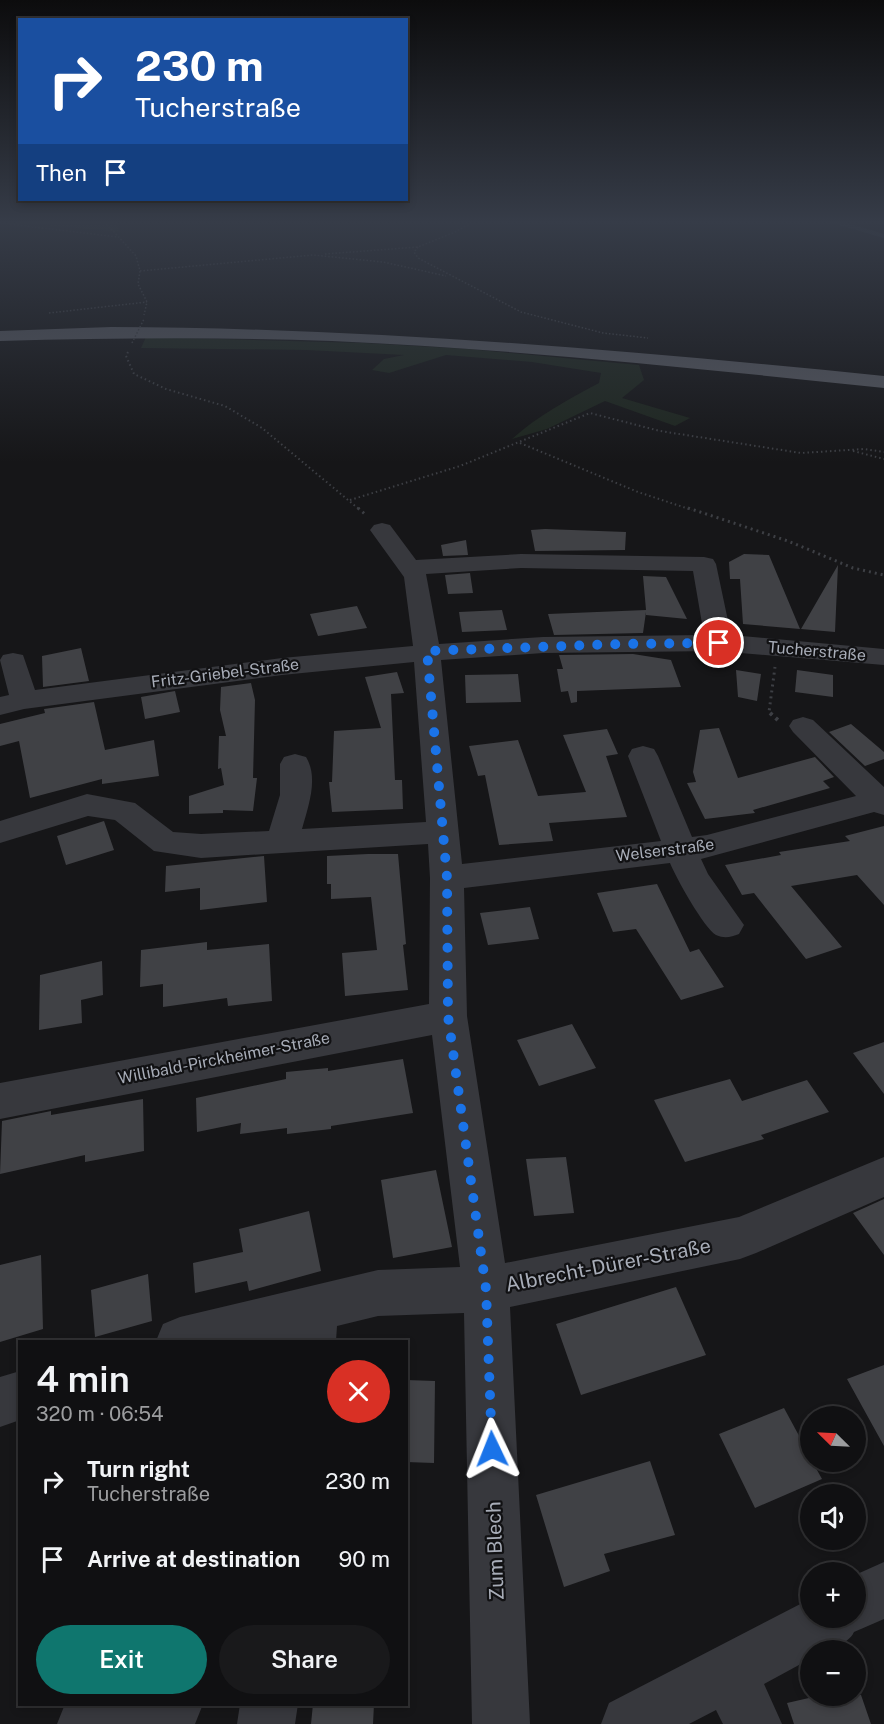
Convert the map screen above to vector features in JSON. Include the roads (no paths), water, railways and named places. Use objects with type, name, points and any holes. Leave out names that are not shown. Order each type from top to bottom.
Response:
[{"type":"main road","points":[[0,336],[209,332],[427,340],[644,358],[884,382]]},
{"type":"street","name":"Zum Blech","points":[[382,530],[417,577],[427,651],[441,832],[447,878],[448,1016],[486,1289],[501,1724]]},
{"type":"street","points":[[409,567],[521,561],[704,564],[719,643]]},
{"type":"street","name":"Tucherstraße","points":[[427,651],[719,643],[884,657]]},
{"type":"street","name":"Fritz-Griebel-Straße","points":[[13,661],[12,703],[244,669],[427,651]]},
{"type":"street","name":"Welserstraße","points":[[804,726],[881,802]]},
{"type":"street","points":[[643,756],[693,879],[727,925]]},
{"type":"street","points":[[282,841],[296,795],[295,765]]},
{"type":"street","name":"Welserstraße","points":[[447,878],[681,848],[707,847],[881,802]]},
{"type":"street","points":[[0,832],[87,805],[124,812],[165,843],[201,846],[441,832]]},
{"type":"street","name":"Willibald-Pirckheimer-Straße","points":[[0,1101],[448,1016]]},
{"type":"street","name":"Albrecht-Dürer-Straße","points":[[188,1340],[314,1324],[378,1293],[486,1289],[740,1238],[884,1177]]},
{"type":"street","points":[[0,1402],[18,1396]]},
{"type":"street","points":[[866,1599],[884,1589]]},
{"type":"street","points":[[630,1724],[811,1628]]},
{"type":"street","points":[[728,1672],[753,1724]]},
{"type":"street","points":[[87,1724],[96,1719],[164,1706]]},
{"type":"street","points":[[266,1724],[269,1706]]}]
